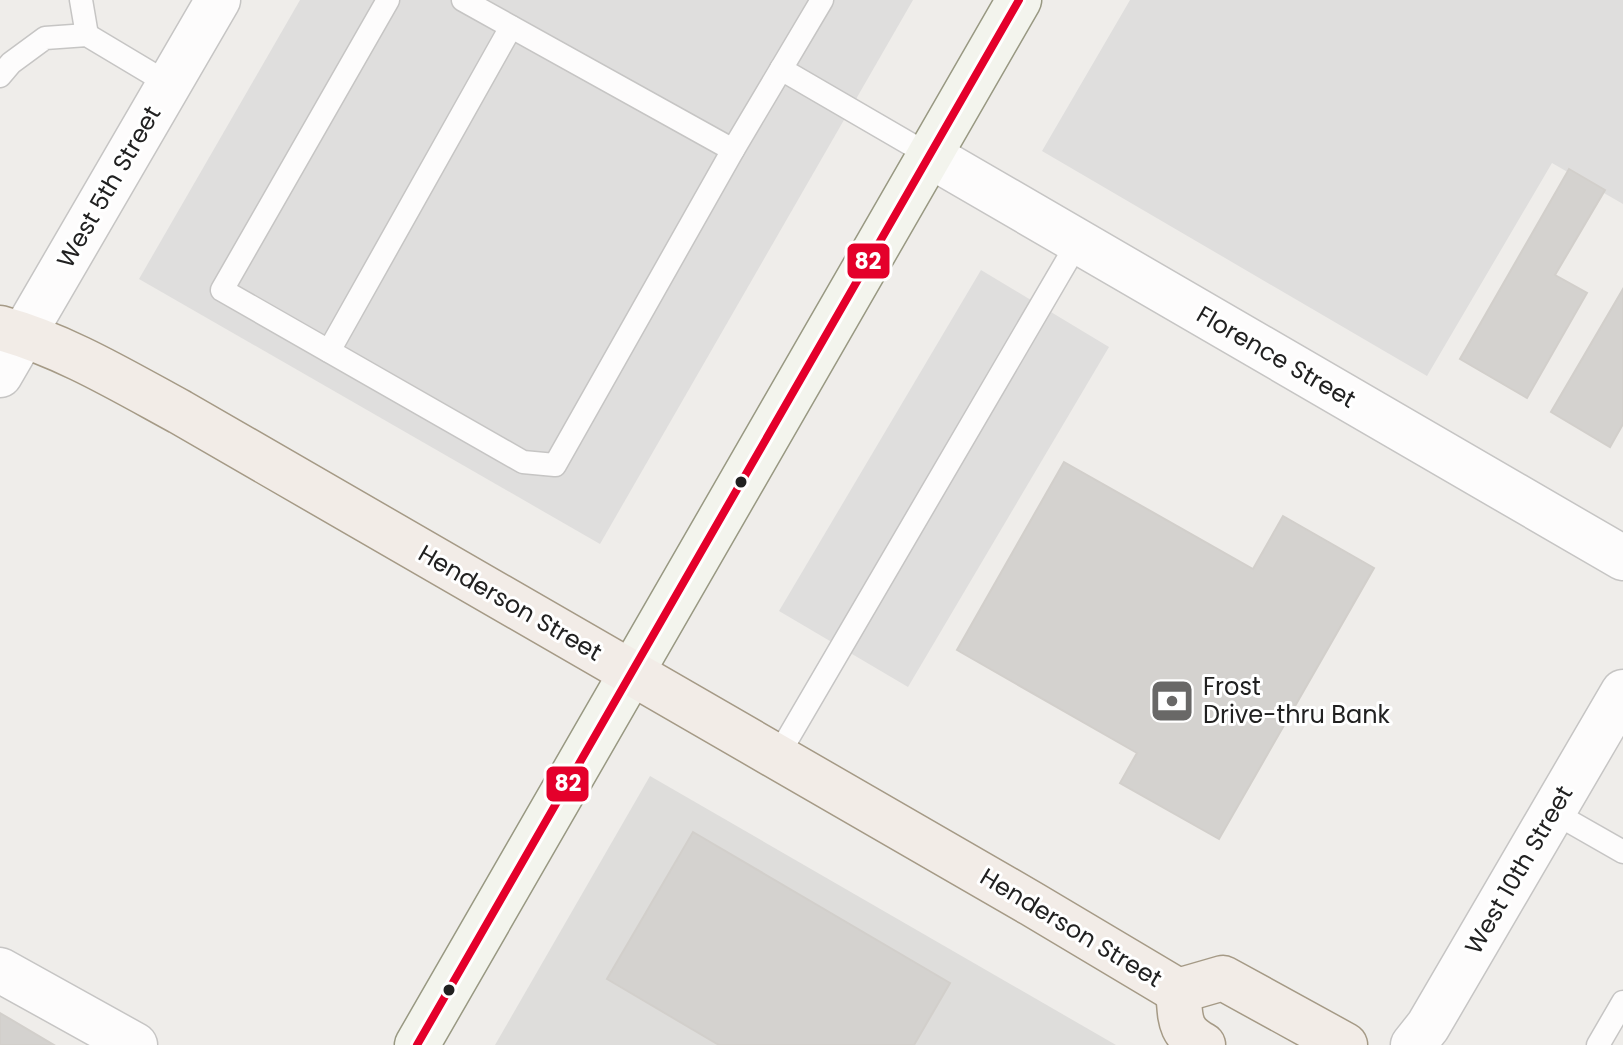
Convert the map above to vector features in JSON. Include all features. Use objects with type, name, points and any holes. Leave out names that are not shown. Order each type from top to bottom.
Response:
[{"type":"main road","points":[[417,1045],[1019,0]]},
{"type":"main road","name":"Henderson Street","points":[[8,324],[180,412],[1178,991],[1223,978],[1345,1045]]},
{"type":"main road","name":"Henderson Street","points":[[1178,991],[1182,1026],[1188,1037],[1203,1045]]},
{"type":"street","name":"West 5th Street","points":[[0,375],[8,324],[169,84],[218,0]]},
{"type":"street","name":"Florence Street","points":[[929,155],[1623,558]]},
{"type":"street","name":"West 10th Street","points":[[1413,1045],[1428,1026],[1623,692]]},
{"type":"street","points":[[0,970],[135,1045]]},
{"type":"lane","points":[[81,0],[87,35]]},
{"type":"lane","points":[[388,0],[222,290],[523,462],[555,465],[733,150],[822,0]]},
{"type":"lane","points":[[463,0],[733,150]]},
{"type":"lane","points":[[329,351],[511,27]]},
{"type":"lane","points":[[0,76],[11,63],[45,38],[87,35],[169,84]]},
{"type":"lane","points":[[781,69],[929,155]]},
{"type":"lane","points":[[777,757],[1078,242]]},
{"type":"lane","points":[[1553,812],[1623,852]]},
{"type":"lane","points":[[1598,1045],[1623,1002]]},
{"type":"shaded area","points":[[300,0],[913,0],[600,544],[139,279]]},
{"type":"shaded area","points":[[1130,0],[1623,0],[1623,204],[1552,163],[1427,376],[1042,151]]},
{"type":"shaded area","points":[[981,270],[1109,347],[908,687],[779,611]]},
{"type":"shaded area","points":[[650,776],[1116,1045],[495,1045]]},
{"type":"building","points":[[1569,169],[1605,190],[1555,275],[1587,293],[1527,398],[1460,359]]},
{"type":"building","points":[[1623,289],[1623,424],[1610,447],[1551,412]]},
{"type":"building","name":"Frost Drive-thru Bank","points":[[1064,462],[1253,569],[1283,516],[1374,568],[1219,839],[1120,783],[1137,753],[957,650]]},
{"type":"building","points":[[693,832],[950,983],[914,1045],[719,1045],[607,979]]},
{"type":"building","points":[[0,1013],[54,1045],[0,1045]]},
{"type":"transit line","name":"82","points":[[417,1045],[1019,0]]},
{"type":"place","name":"Frost Drive-thru Bank","points":[[1172,701]]}]
